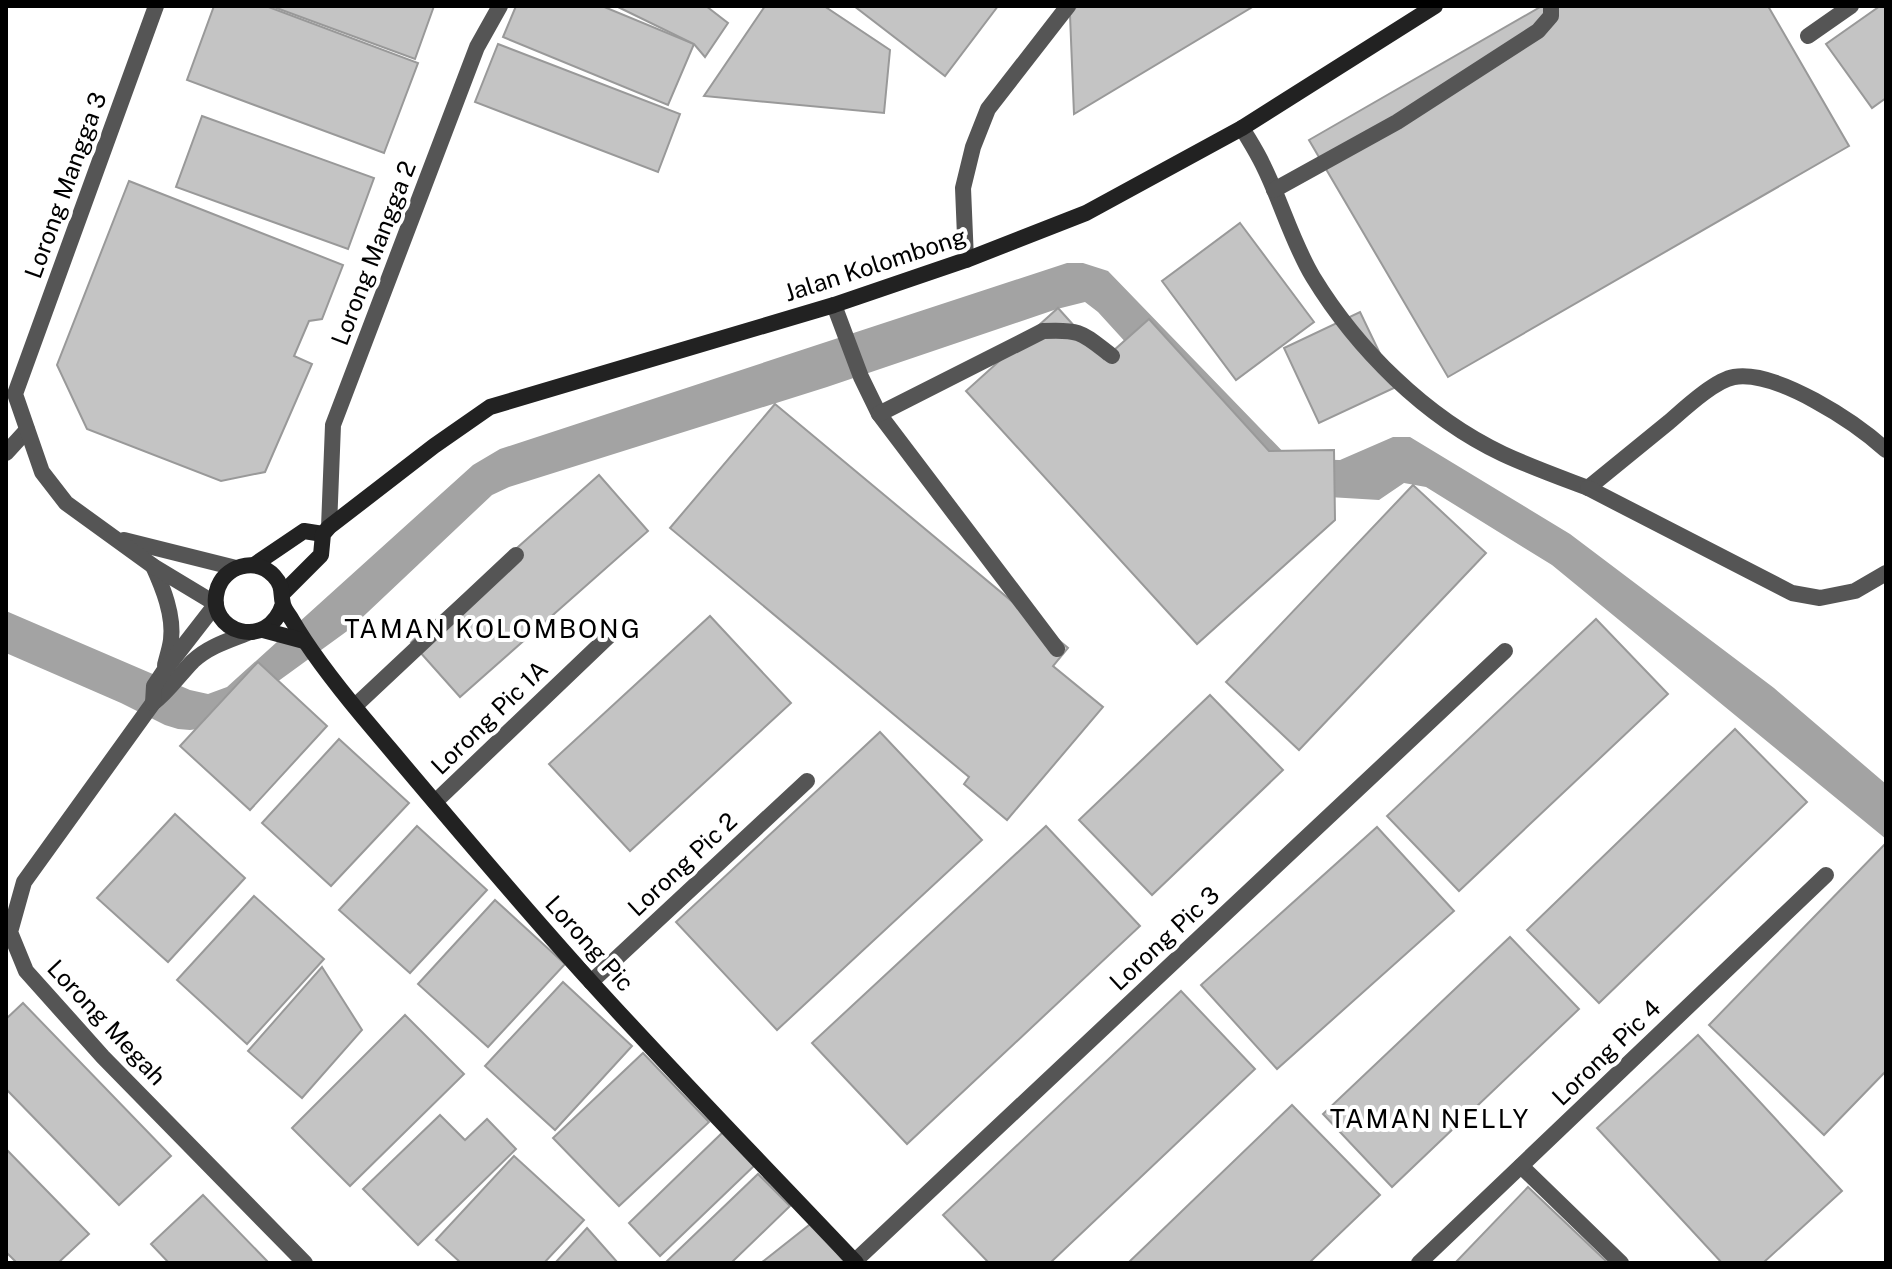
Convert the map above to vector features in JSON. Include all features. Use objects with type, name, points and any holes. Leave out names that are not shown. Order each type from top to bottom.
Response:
[{"type":"street","name":"Lorong Mangga 3","points":[[156,6],[11,394],[42,472],[66,503],[153,566],[216,604]]},
{"type":"street","name":"Lorong Mangga 2","points":[[326,531],[333,425],[477,47],[500,6]]},
{"type":"street","points":[[966,260],[963,188],[973,147],[988,109],[1068,6]]},
{"type":"street","name":"Jalan Kolombong","points":[[254,565],[304,531],[326,531],[434,446],[490,407],[834,305],[966,260],[1086,213],[1242,128],[1435,6]]},
{"type":"street","points":[[1274,190],[1397,122],[1538,31],[1551,16],[1551,6]]},
{"type":"street","points":[[1808,36],[1851,6]]},
{"type":"street","points":[[1242,128],[1263,165],[1312,276],[1351,332],[1424,404],[1459,430],[1545,473],[1588,488],[1792,593],[1820,598],[1855,591],[1886,573]]},
{"type":"street","points":[[834,305],[861,377],[879,414],[1057,649]]},
{"type":"street","points":[[879,414],[1043,331],[1082,333],[1112,356]]},
{"type":"street","points":[[1588,488],[1706,392],[1732,377],[1753,378],[1812,399],[1872,437],[1886,450]]},
{"type":"street","points":[[6,453],[27,430]]},
{"type":"street","name":"Jalan Kolombong","points":[[283,598],[321,555],[326,531]]},
{"type":"street","name":"Lorong Mangga 3","points":[[111,537],[236,568]]},
{"type":"street","points":[[355,706],[516,555]]},
{"type":"street","points":[[256,631],[272,624],[279,615],[283,598],[276,578],[269,571],[254,565],[236,568],[226,574],[216,593],[216,604],[224,621],[231,628],[304,641]]},
{"type":"street","points":[[153,566],[169,611],[171,675]]},
{"type":"street","name":"Lorong Pic","points":[[283,598],[304,641],[435,802],[591,982],[856,1262]]},
{"type":"street","name":"Lorong Megah","points":[[171,675],[216,604]]},
{"type":"street","name":"Lorong Megah","points":[[256,631],[211,648],[154,686],[153,703],[24,882],[10,932],[26,971],[103,1057],[305,1263]]},
{"type":"street","name":"Lorong Pic 1A","points":[[435,802],[611,634]]},
{"type":"street","name":"Lorong Pic 3","points":[[856,1262],[1505,651]]},
{"type":"street","name":"Lorong Pic 2","points":[[591,982],[807,781]]},
{"type":"street","name":"Lorong Pic 4","points":[[1419,1263],[1826,875]]},
{"type":"street","points":[[1521,1166],[1621,1263]]},
{"type":"shaded area","points":[[1067,263],[1083,263],[1108,271],[1290,459],[1340,460],[1393,437],[1410,437],[1570,534],[1774,688],[1886,784],[1886,839],[1552,565],[1426,487],[1404,483],[1379,500],[1263,493],[1098,312],[1085,302],[492,495],[350,629],[233,714],[204,728],[190,730],[165,725],[6,653],[6,611],[190,690],[208,694],[227,687],[473,465],[500,449]]},
{"type":"building","points":[[214,6],[266,6],[418,63],[384,153],[187,80]]},
{"type":"building","points":[[271,6],[434,6],[415,59]]},
{"type":"building","points":[[516,6],[602,6],[694,44],[668,105],[503,37]]},
{"type":"building","points":[[616,6],[706,6],[728,23],[705,57],[694,44]]},
{"type":"building","points":[[765,6],[824,6],[890,50],[884,113],[704,96]]},
{"type":"building","points":[[854,6],[998,6],[945,76]]},
{"type":"building","points":[[1077,6],[1254,6],[1074,114],[1070,15]]},
{"type":"building","points":[[1542,6],[1768,6],[1849,146],[1448,377],[1309,140]]},
{"type":"building","points":[[1880,6],[1886,6],[1886,98],[1872,108],[1826,44]]},
{"type":"building","points":[[498,44],[680,114],[658,172],[475,102]]},
{"type":"building","points":[[202,116],[374,178],[348,249],[176,187]]},
{"type":"building","points":[[129,181],[343,265],[322,319],[309,321],[294,356],[312,364],[265,472],[221,481],[87,429],[57,365]]},
{"type":"building","points":[[1240,223],[1314,322],[1236,380],[1162,281]]},
{"type":"building","points":[[1058,308],[1104,359],[1149,319],[1269,451],[1334,450],[1335,520],[1197,644],[966,391]]},
{"type":"building","points":[[1360,312],[1396,387],[1319,423],[1284,348]]},
{"type":"building","points":[[775,404],[1068,648],[1053,666],[1103,707],[1007,820],[964,784],[969,777],[670,528]]},
{"type":"building","points":[[599,475],[648,531],[460,697],[411,642]]},
{"type":"building","points":[[1413,485],[1486,553],[1299,750],[1226,682]]},
{"type":"building","points":[[710,616],[791,703],[630,851],[549,764]]},
{"type":"building","points":[[1596,619],[1668,694],[1459,891],[1387,816]]},
{"type":"building","points":[[258,662],[327,726],[250,810],[180,746]]},
{"type":"building","points":[[1210,695],[1283,770],[1152,895],[1079,820]]},
{"type":"building","points":[[1735,729],[1807,802],[1599,1003],[1527,930]]},
{"type":"building","points":[[880,732],[982,840],[777,1030],[676,922]]},
{"type":"building","points":[[339,739],[409,803],[331,886],[262,823]]},
{"type":"building","points":[[175,814],[245,878],[168,962],[97,898]]},
{"type":"building","points":[[417,826],[487,890],[410,973],[339,910]]},
{"type":"building","points":[[1046,826],[1140,926],[907,1144],[812,1043]]},
{"type":"building","points":[[1377,827],[1454,911],[1277,1069],[1201,985]]},
{"type":"building","points":[[1886,843],[1886,1071],[1824,1135],[1709,1025]]},
{"type":"building","points":[[254,896],[324,959],[247,1044],[177,980]]},
{"type":"building","points":[[495,900],[565,964],[488,1047],[418,984]]},
{"type":"building","points":[[1510,937],[1579,1009],[1392,1187],[1323,1114]]},
{"type":"building","points":[[322,967],[362,1030],[302,1098],[248,1051]]},
{"type":"building","points":[[563,982],[632,1046],[555,1130],[485,1066]]},
{"type":"building","points":[[1181,991],[1255,1069],[1050,1263],[989,1263],[943,1215]]},
{"type":"building","points":[[23,1003],[171,1156],[119,1205],[6,1089],[6,1019]]},
{"type":"building","points":[[405,1015],[464,1074],[350,1186],[292,1128]]},
{"type":"building","points":[[1698,1035],[1842,1191],[1763,1263],[1722,1263],[1597,1128]]},
{"type":"building","points":[[643,1053],[709,1122],[619,1206],[553,1138]]},
{"type":"building","points":[[1292,1105],[1380,1195],[1309,1263],[1128,1263]]},
{"type":"building","points":[[440,1115],[465,1140],[487,1119],[516,1149],[418,1245],[363,1189]]},
{"type":"building","points":[[723,1132],[755,1165],[660,1256],[629,1223]]},
{"type":"building","points":[[6,1149],[89,1234],[58,1263],[17,1263],[6,1252]]},
{"type":"building","points":[[514,1156],[584,1220],[544,1263],[461,1263],[436,1240]]},
{"type":"building","points":[[758,1174],[790,1206],[731,1263],[665,1263]]},
{"type":"building","points":[[1528,1187],[1608,1263],[1455,1263]]},
{"type":"building","points":[[203,1195],[269,1263],[169,1263],[151,1244]]},
{"type":"building","points":[[813,1222],[845,1263],[761,1263]]},
{"type":"building","points":[[587,1228],[618,1263],[555,1263]]},
{"type":"district","name":"TAMAN KOLOMBONG","points":[[493,628]]},
{"type":"district","name":"TAMAN NELLY","points":[[1430,1118]]}]
